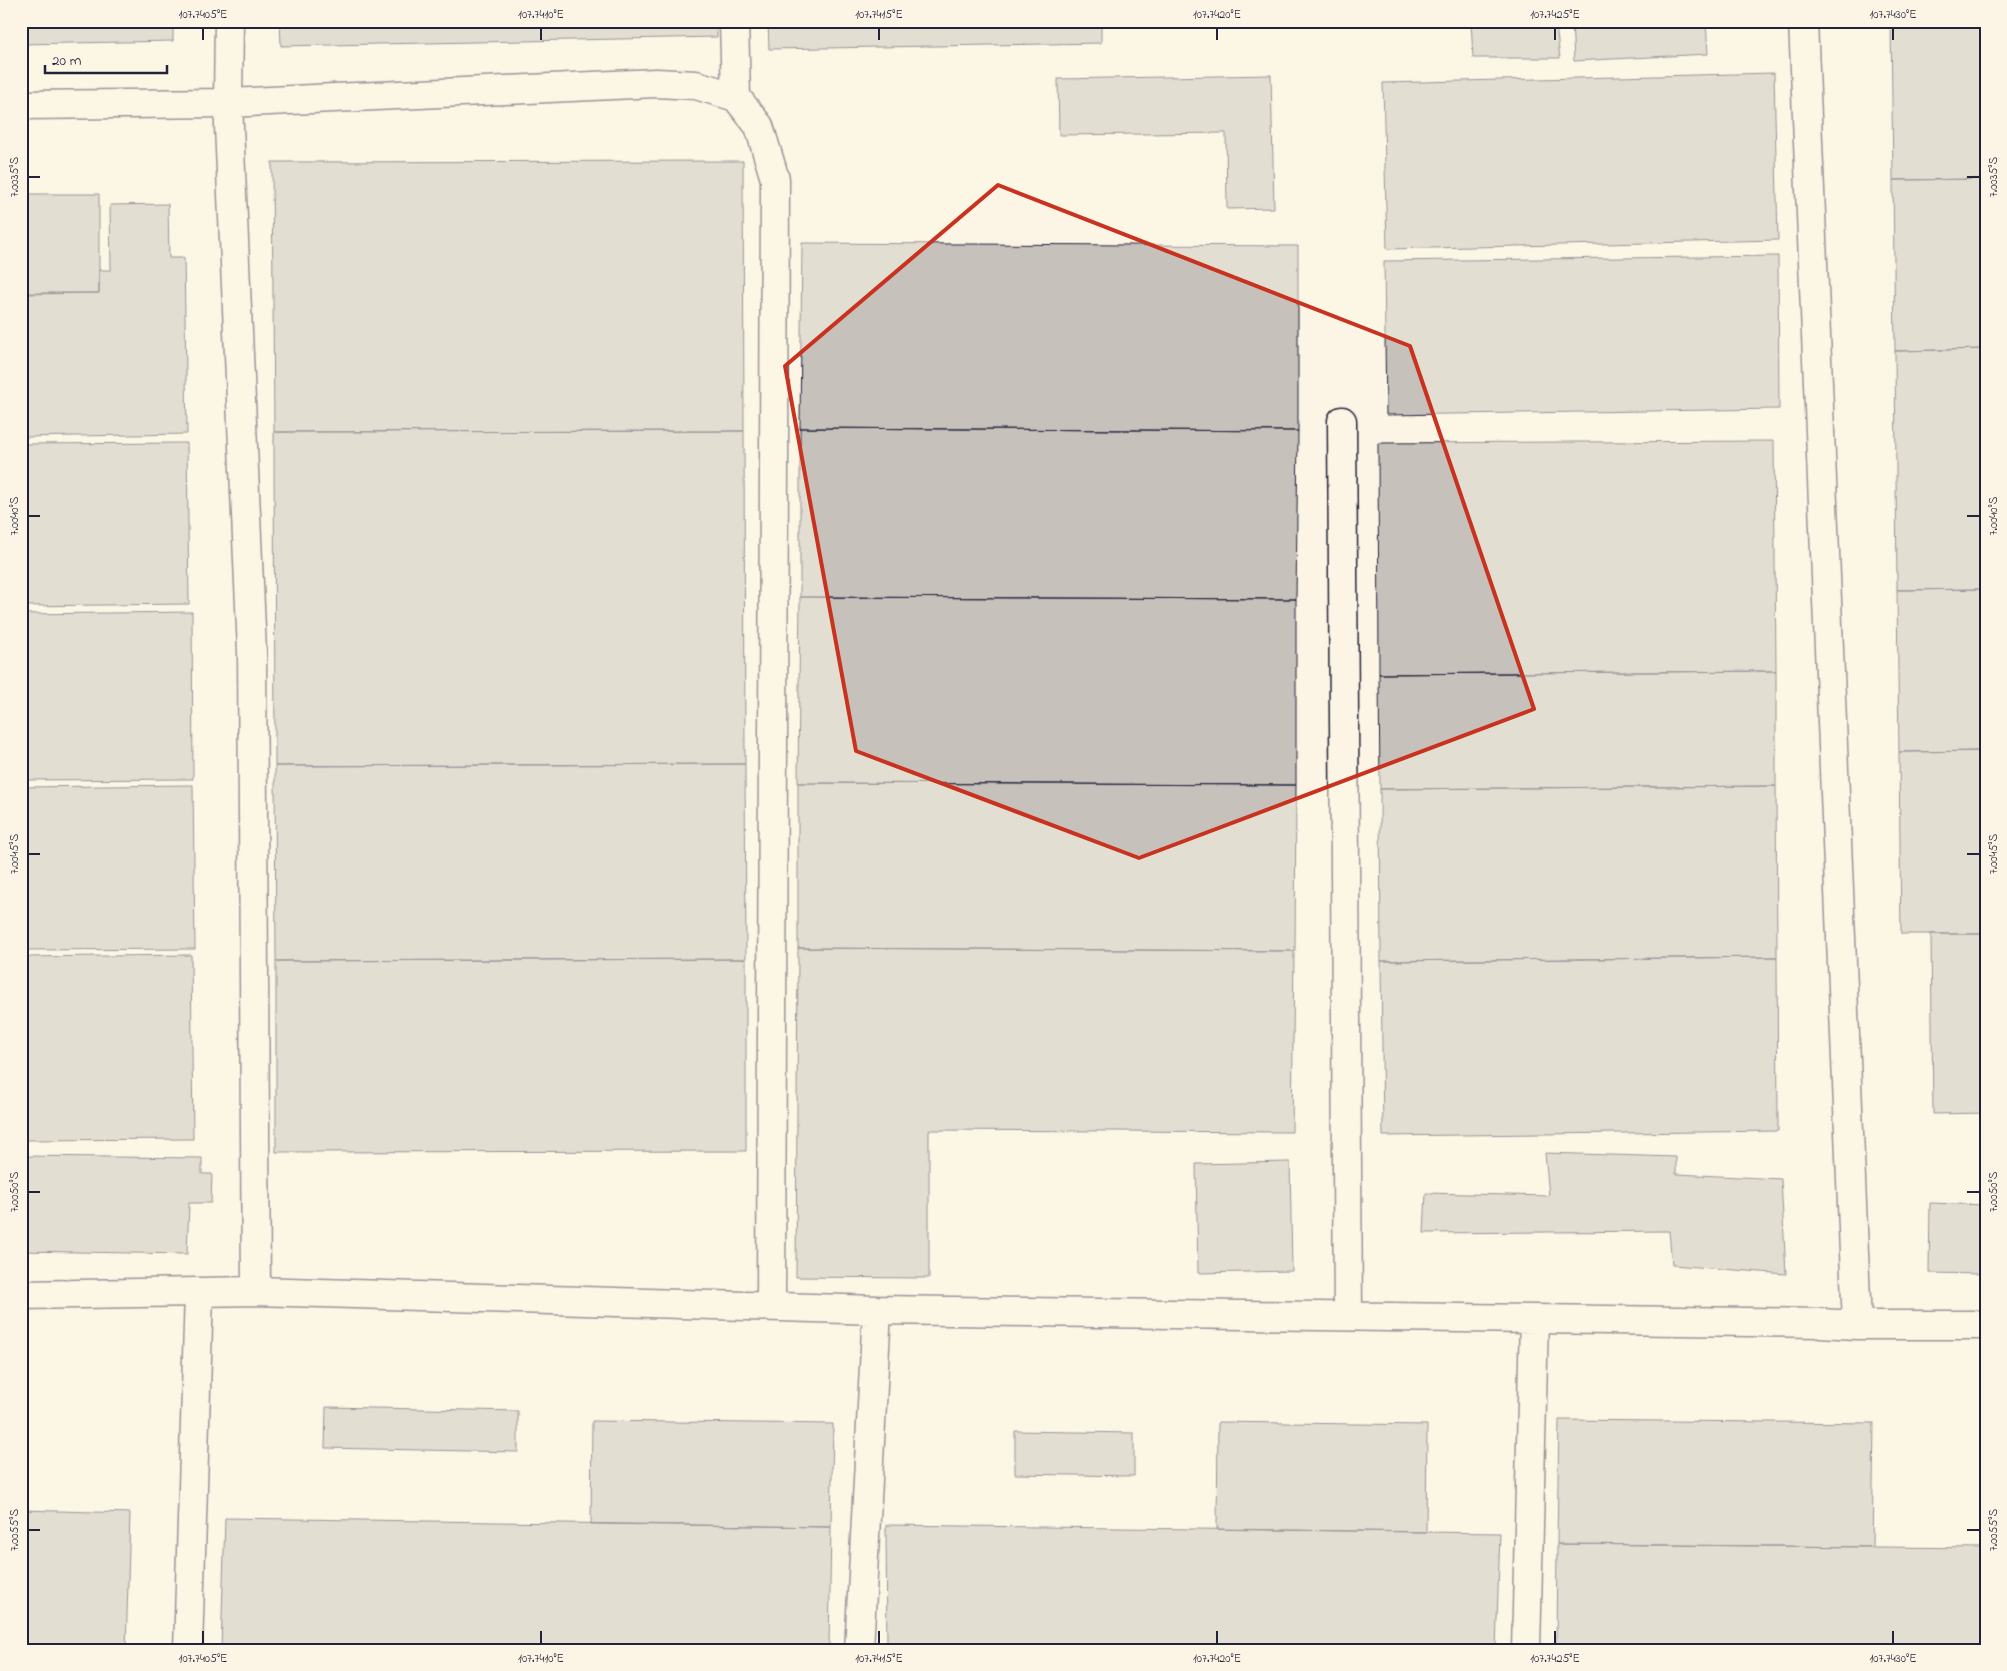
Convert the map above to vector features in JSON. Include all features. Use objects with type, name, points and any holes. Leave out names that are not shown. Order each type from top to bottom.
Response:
[{"type":"lane","points":[[229,21],[228,103],[252,652],[256,1291]]},
{"type":"lane","points":[[734,21],[736,97]]},
{"type":"lane","points":[[1804,21],[1857,1325]]},
{"type":"lane","points":[[21,105],[228,103],[656,83],[696,85],[736,97],[759,126],[775,179],[771,1306]]},
{"type":"lane","points":[[1342,421],[1348,1316]]},
{"type":"lane","points":[[21,1295],[256,1291],[877,1310],[1534,1318],[1857,1325],[1986,1325]]},
{"type":"lane","points":[[188,1650],[199,1292]]},
{"type":"lane","points":[[859,1650],[877,1310]]},
{"type":"lane","points":[[1526,1650],[1534,1318]]},
{"type":"highlighted area","points":[[998,185],[1410,346],[1534,709],[1139,858],[856,751],[785,366]]},
{"type":"building","points":[[21,21],[173,21],[173,41],[21,44]]},
{"type":"building","points":[[280,21],[717,21],[717,37],[281,46]]},
{"type":"building","points":[[768,21],[1101,21],[1101,43],[769,49]]},
{"type":"building","points":[[1471,21],[1516,21],[1516,24],[1556,26],[1560,58],[1473,58]]},
{"type":"building","points":[[1572,21],[1706,21],[1708,54],[1574,61]]},
{"type":"building","points":[[1891,21],[1986,21],[1986,179],[1893,180]]},
{"type":"building","points":[[1774,73],[1778,240],[1387,249],[1383,83]]},
{"type":"building","points":[[1271,75],[1274,208],[1227,209],[1226,133],[1059,135],[1058,79]]},
{"type":"building","points":[[743,161],[744,431],[274,432],[272,162]]},
{"type":"building","points":[[1986,179],[1986,349],[1895,351],[1893,180]]},
{"type":"building","points":[[21,194],[99,194],[99,293],[21,293]]},
{"type":"building","points":[[168,204],[169,258],[184,258],[187,434],[21,437],[21,294],[99,293],[99,270],[111,270],[110,205]]},
{"type":"building","points":[[802,243],[1298,246],[1298,431],[800,428]]},
{"type":"building","points":[[1778,256],[1779,409],[1386,415],[1384,261]]},
{"type":"building","points":[[1986,349],[1986,589],[1897,590],[1895,351]]},
{"type":"building","points":[[800,428],[1298,431],[1296,599],[800,597]]},
{"type":"building","points":[[744,431],[745,764],[275,766],[274,432]]},
{"type":"building","points":[[1774,441],[1776,671],[1379,674],[1378,443]]},
{"type":"building","points":[[187,443],[189,604],[21,606],[21,444]]},
{"type":"building","points":[[1986,589],[1986,751],[1899,752],[1897,590]]},
{"type":"building","points":[[800,597],[1296,599],[1296,785],[798,783]]},
{"type":"building","points":[[192,612],[193,779],[21,780],[21,614]]},
{"type":"building","points":[[1776,671],[1776,786],[1380,789],[1379,674]]},
{"type":"building","points":[[1986,751],[1986,934],[1901,934],[1899,752]]},
{"type":"building","points":[[745,764],[746,959],[276,961],[275,766]]},
{"type":"building","points":[[798,783],[1296,785],[1295,951],[798,948]]},
{"type":"building","points":[[193,785],[195,949],[21,950],[21,787]]},
{"type":"building","points":[[1776,786],[1777,957],[1381,961],[1380,789]]},
{"type":"building","points":[[1931,934],[1986,934],[1986,1113],[1933,1114]]},
{"type":"building","points":[[798,948],[1294,951],[1292,1132],[929,1130],[929,1278],[796,1277]]},
{"type":"building","points":[[191,955],[193,1139],[21,1140],[21,957]]},
{"type":"building","points":[[1777,957],[1778,1131],[1383,1136],[1381,961]]},
{"type":"building","points":[[746,959],[746,1151],[276,1152],[276,961]]},
{"type":"building","points":[[1545,1153],[1676,1157],[1676,1174],[1781,1179],[1786,1274],[1672,1265],[1669,1231],[1424,1233],[1426,1193],[1549,1196]]},
{"type":"building","points":[[21,1156],[202,1158],[202,1174],[212,1174],[211,1203],[189,1203],[187,1254],[21,1251]]},
{"type":"building","points":[[1290,1162],[1292,1271],[1198,1273],[1196,1164]]},
{"type":"building","points":[[1930,1203],[1986,1205],[1986,1274],[1929,1273]]},
{"type":"building","points":[[326,1407],[518,1411],[518,1452],[325,1448]]},
{"type":"building","points":[[1559,1420],[1874,1423],[1872,1547],[1557,1544]]},
{"type":"building","points":[[592,1421],[833,1424],[831,1527],[591,1524]]},
{"type":"building","points":[[1218,1422],[1427,1425],[1426,1532],[1217,1529]]},
{"type":"building","points":[[1015,1431],[1134,1433],[1134,1476],[1015,1474]]},
{"type":"building","points":[[21,1510],[130,1513],[126,1650],[21,1650]]},
{"type":"building","points":[[225,1518],[831,1527],[829,1650],[221,1650]]},
{"type":"building","points":[[886,1525],[1500,1533],[1496,1650],[887,1650]]},
{"type":"building","points":[[1557,1544],[1986,1548],[1986,1650],[1556,1650]]}]
